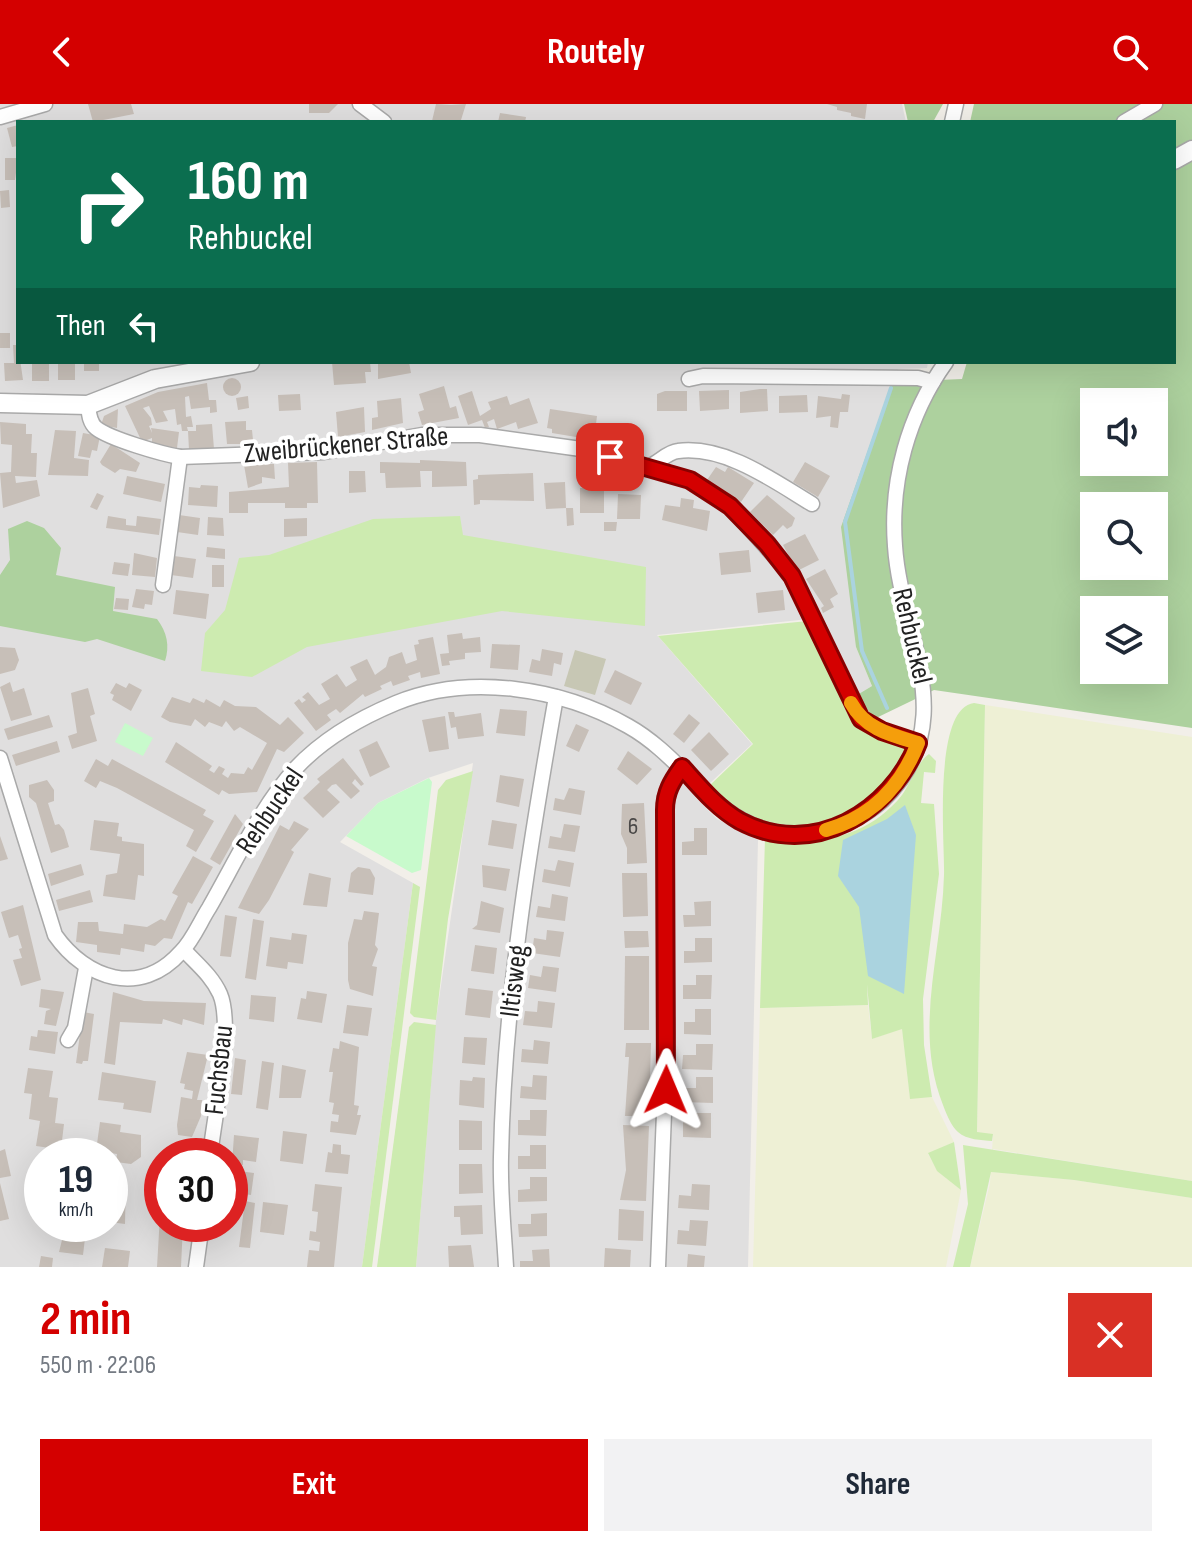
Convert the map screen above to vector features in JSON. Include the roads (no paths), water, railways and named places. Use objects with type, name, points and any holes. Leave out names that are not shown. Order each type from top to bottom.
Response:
[{"type":"street","points":[[0,117],[45,104]]},
{"type":"street","points":[[360,104],[381,120]]},
{"type":"street","points":[[1127,120],[1155,104]]},
{"type":"street","points":[[0,403],[88,405],[155,379],[239,364]]},
{"type":"street","name":"Rehbuckel","points":[[86,968],[113,977],[135,977],[172,961],[184,950],[273,798],[295,769],[342,731],[399,702],[426,693],[497,688],[556,697],[598,711],[629,726],[682,767],[713,801],[740,821],[761,829],[802,834],[838,827],[876,806],[897,784],[918,743],[925,690],[900,586],[894,526],[906,440],[945,364]]},
{"type":"street","points":[[689,379],[703,376],[903,378],[933,382]]},
{"type":"street","name":"Zweibrückener Straße","points":[[88,405],[90,417],[97,428],[160,454],[180,457],[324,452],[422,435],[480,435],[581,449],[650,466],[690,480],[730,506],[767,544],[792,576],[861,719],[882,731],[918,743]]},
{"type":"street","points":[[650,466],[675,450],[700,452],[760,472],[812,504]]},
{"type":"street","points":[[163,585],[180,457]]},
{"type":"street","name":"Iltisweg","points":[[506,1267],[501,1159],[508,1028],[530,853],[556,697]]},
{"type":"street","points":[[0,758],[55,935],[86,968],[75,1028],[68,1040]]},
{"type":"street","points":[[658,1267],[667,1036],[665,797],[682,767]]},
{"type":"street","name":"Fuchsbau","points":[[184,950],[213,983],[226,1018],[212,1138]]},
{"type":"street","points":[[196,1267],[199,1242]]},
{"type":"water","points":[[905,805],[916,835],[904,994],[868,976],[859,907],[838,876],[843,840],[887,819]]},
{"type":"waterway","points":[[887,708],[862,651],[845,522],[891,388]]}]
